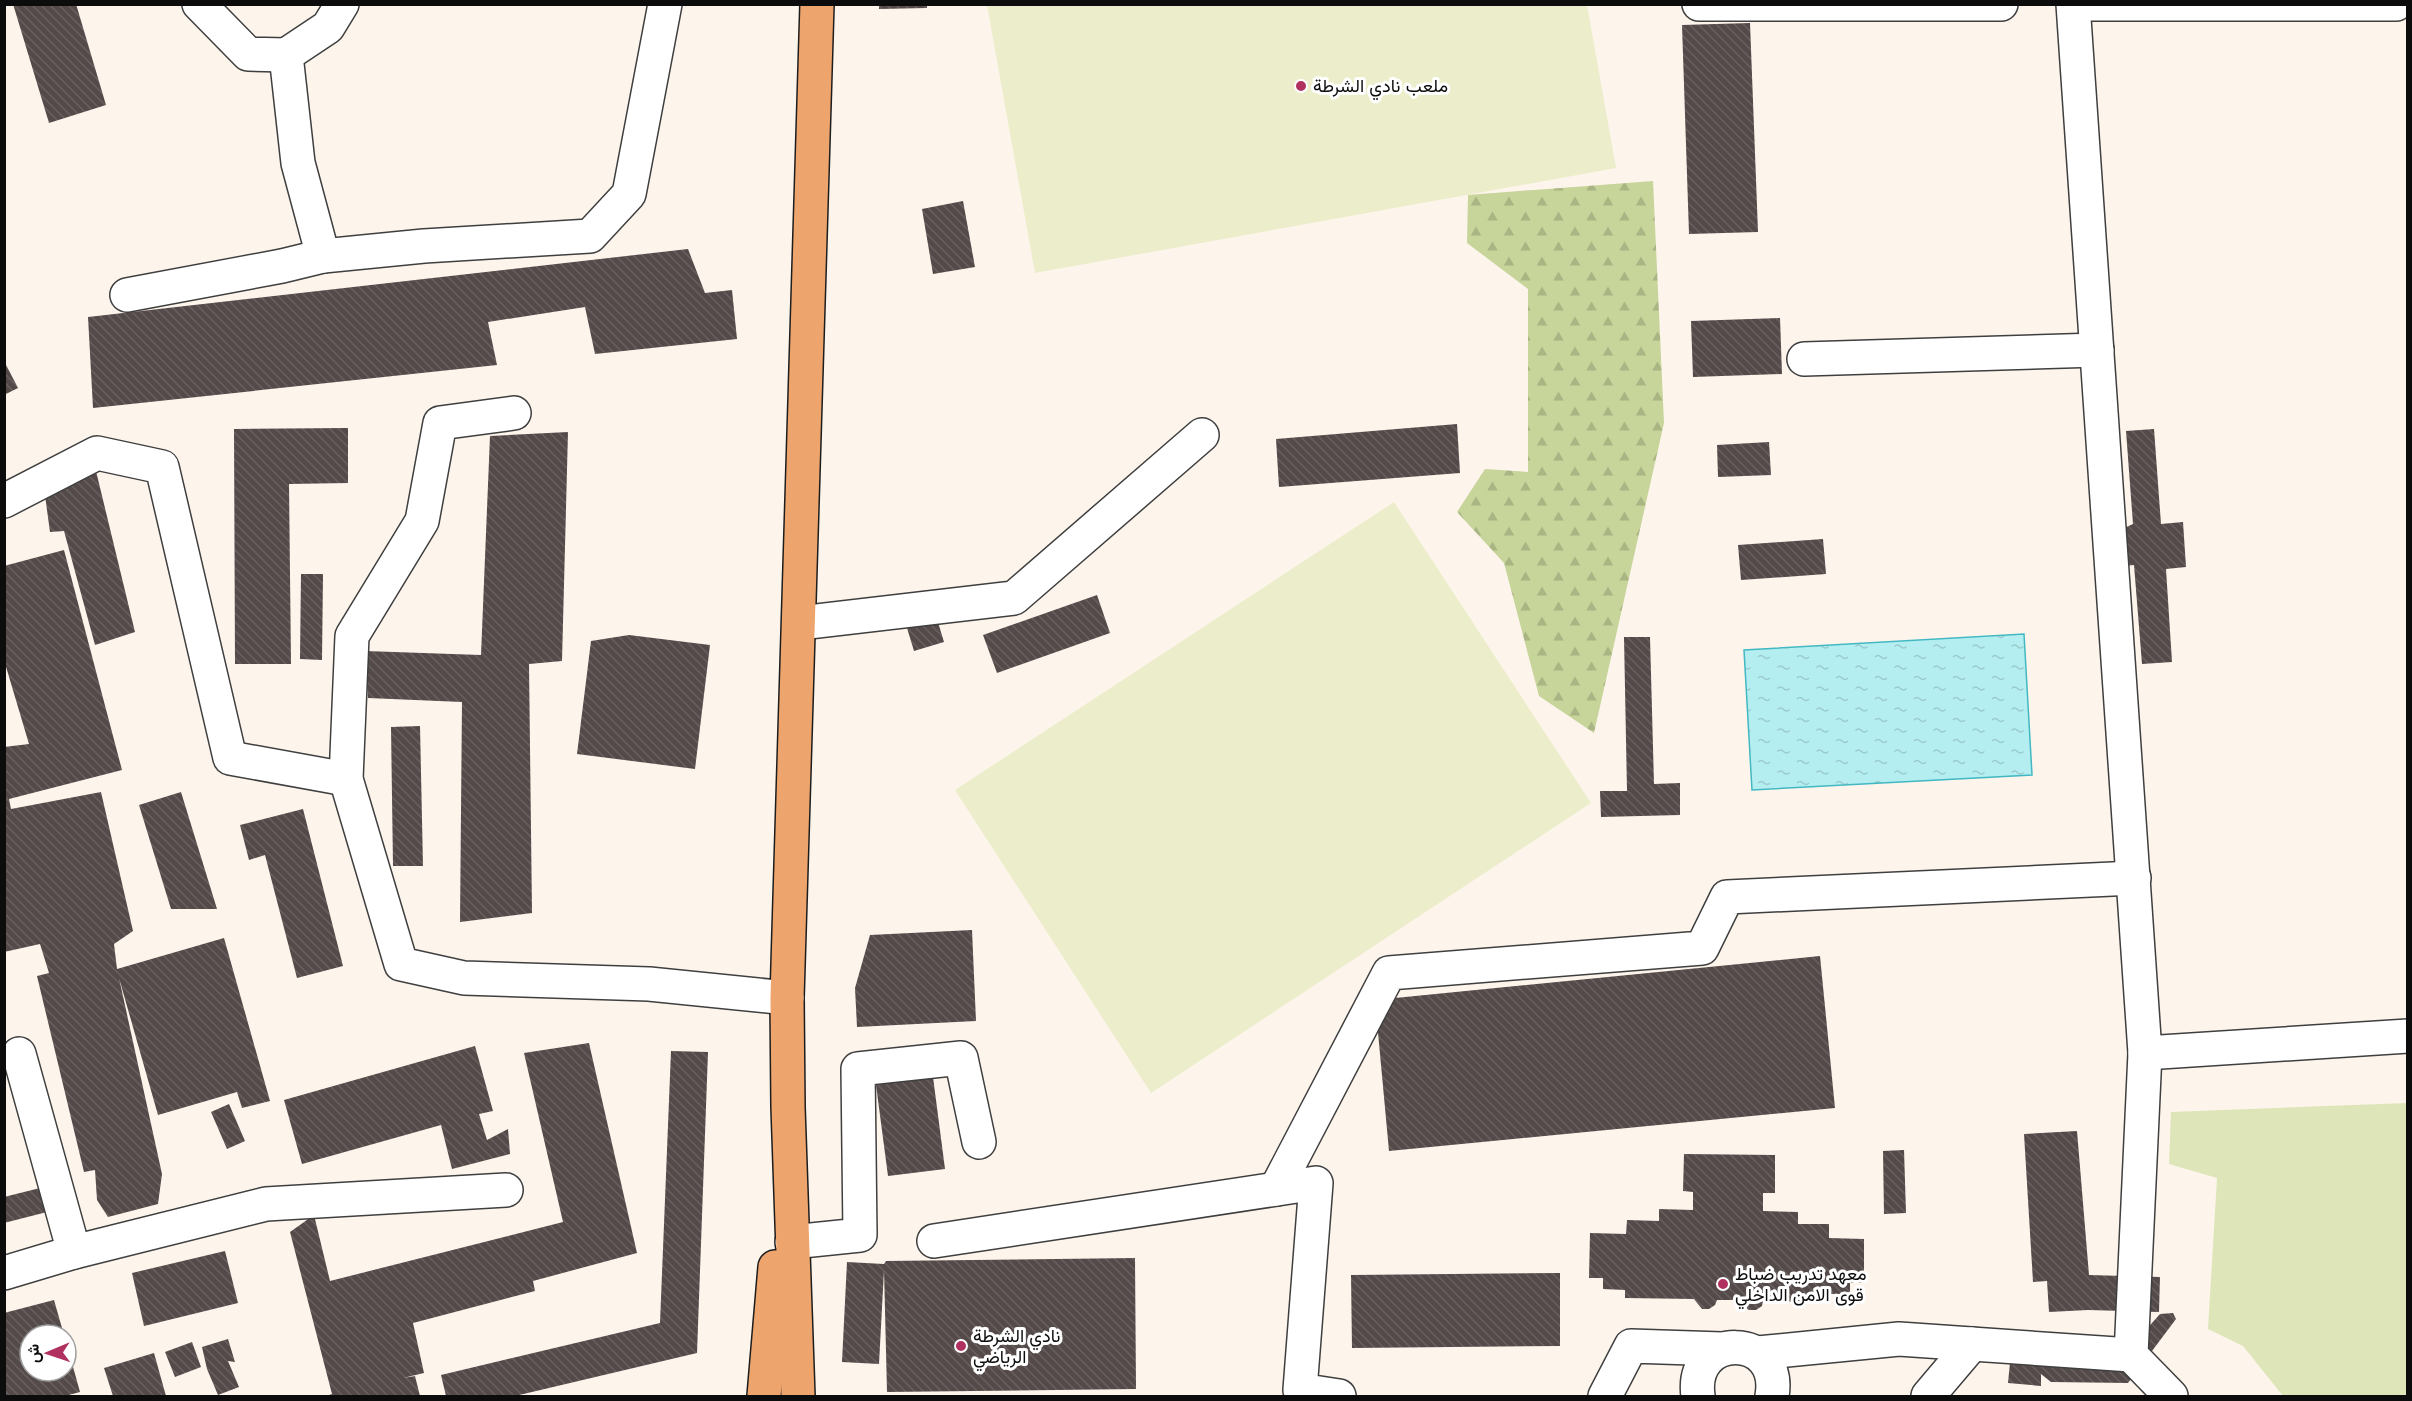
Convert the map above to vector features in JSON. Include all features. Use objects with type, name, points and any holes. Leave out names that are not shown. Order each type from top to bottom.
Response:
[{"type":"main road","points":[[798,1396],[788,1107],[787,998],[817,4]]},
{"type":"main road","points":[[764,1396],[788,1107]]},
{"type":"lane","points":[[199,4],[248,54],[286,55],[328,27],[342,4]]},
{"type":"lane","points":[[127,295],[282,266],[323,256],[424,246],[590,236],[629,194],[665,4]]},
{"type":"lane","points":[[1699,4],[2001,4]]},
{"type":"lane","points":[[2073,4],[2145,1053],[2131,1355]]},
{"type":"lane","points":[[2089,4],[2396,4]]},
{"type":"lane","points":[[286,55],[298,163],[323,256]]},
{"type":"lane","points":[[1804,359],[2097,350]]},
{"type":"lane","points":[[514,413],[440,423],[422,521],[352,636],[346,779],[401,964],[464,978],[649,984],[787,998]]},
{"type":"lane","points":[[800,623],[1014,598],[1202,435]]},
{"type":"lane","points":[[4,501],[97,453],[162,467],[230,758],[346,779]]},
{"type":"lane","points":[[1275,1189],[1389,973],[1702,948],[1726,897],[2134,878]]},
{"type":"lane","points":[[2145,1053],[2408,1036]]},
{"type":"lane","points":[[19,1054],[74,1252]]},
{"type":"lane","points":[[792,1242],[860,1235],[858,1069],[961,1058],[980,1142]]},
{"type":"lane","points":[[934,1241],[1316,1183],[1300,1390],[1339,1396]]},
{"type":"lane","points":[[4,1272],[74,1252],[267,1204],[506,1190]]},
{"type":"lane","points":[[1605,1396],[1631,1346],[1722,1349],[1734,1347],[1758,1353],[1899,1339],[2131,1355],[2171,1396]]},
{"type":"lane","points":[[1928,1396],[1972,1344]]},
{"type":"lane","points":[[1698,1396],[1697,1385],[1704,1363],[1722,1349]]},
{"type":"lane","points":[[1758,1353],[1772,1373],[1774,1385],[1772,1396]]},
{"type":"green space","name":"ملعب نادي الشرطة","points":[[987,5],[1587,5],[1616,168],[1035,273]]},
{"type":"green space","points":[[1653,181],[1664,423],[1594,733],[1539,696],[1504,563],[1457,512],[1485,469],[1528,472],[1528,289],[1467,243],[1468,195]]},
{"type":"green space","points":[[1394,502],[1591,803],[1151,1093],[955,790]]},
{"type":"green space","points":[[2407,1103],[2407,1396],[2283,1396],[2243,1346],[2208,1329],[2217,1178],[2169,1164],[2171,1112]]},
{"type":"water","points":[[2024,634],[2032,775],[1752,790],[1744,650]]},
{"type":"building","points":[[13,4],[76,4],[106,105],[49,123]]},
{"type":"building","points":[[879,4],[927,4],[927,8],[879,9]]},
{"type":"building","points":[[1750,23],[1758,232],[1689,234],[1682,25]]},
{"type":"building","points":[[963,201],[975,267],[933,274],[922,209]]},
{"type":"building","points":[[688,249],[705,293],[732,290],[737,339],[595,354],[585,307],[488,322],[497,365],[93,408],[88,317]]},
{"type":"building","points":[[1780,318],[1782,374],[1693,377],[1691,321]]},
{"type":"building","points":[[4,361],[18,388],[4,395]]},
{"type":"building","points":[[1457,424],[1460,473],[1279,487],[1276,439]]},
{"type":"building","points":[[348,428],[348,483],[289,484],[291,664],[235,664],[234,429]]},
{"type":"building","points":[[2154,429],[2161,524],[2183,522],[2186,567],[2166,569],[2172,662],[2142,664],[2134,565],[2125,566],[2122,529],[2133,524],[2126,431]]},
{"type":"building","points":[[568,432],[562,661],[529,664],[532,913],[460,922],[462,702],[368,698],[365,651],[481,655],[490,436]]},
{"type":"building","points":[[1769,442],[1771,475],[1718,477],[1717,445]]},
{"type":"building","points":[[96,471],[135,632],[95,645],[64,531],[50,532],[44,488]]},
{"type":"building","points":[[1823,539],[1826,574],[1741,580],[1738,545]]},
{"type":"building","points":[[64,550],[122,770],[9,799],[11,809],[101,792],[133,931],[114,944],[117,969],[224,938],[270,1101],[242,1108],[237,1092],[158,1115],[119,978],[162,1174],[158,1204],[108,1217],[97,1200],[95,1170],[84,1172],[37,976],[49,973],[40,944],[4,952],[4,747],[29,744],[4,660],[4,566]]},
{"type":"building","points":[[301,574],[323,574],[322,660],[300,659]]},
{"type":"building","points":[[1097,595],[1110,633],[997,673],[983,635]]},
{"type":"building","points":[[937,619],[944,642],[914,651],[907,628]]},
{"type":"building","points":[[629,635],[710,645],[695,769],[577,754],[591,641]]},
{"type":"building","points":[[1624,637],[1650,637],[1654,784],[1680,783],[1680,815],[1601,817],[1600,791],[1627,791]]},
{"type":"building","points":[[420,726],[423,866],[393,866],[391,727]]},
{"type":"building","points":[[181,792],[217,909],[171,909],[139,805]]},
{"type":"building","points":[[303,809],[343,966],[297,978],[265,855],[249,860],[240,825]]},
{"type":"building","points":[[972,930],[976,1021],[857,1027],[855,988],[870,935]]},
{"type":"building","points":[[1820,956],[1835,1108],[1389,1151],[1375,1000]]},
{"type":"building","points":[[589,1043],[637,1253],[533,1281],[535,1291],[413,1323],[424,1373],[403,1378],[415,1376],[420,1396],[326,1396],[332,1394],[290,1232],[314,1215],[330,1281],[563,1222],[524,1053]]},
{"type":"building","points":[[475,1046],[493,1111],[479,1114],[487,1140],[508,1129],[510,1154],[452,1169],[441,1125],[302,1164],[284,1100]]},
{"type":"building","points":[[671,1051],[708,1052],[697,1353],[515,1396],[446,1396],[441,1375],[660,1323]]},
{"type":"building","points":[[933,1077],[945,1169],[888,1176],[876,1085]]},
{"type":"building","points":[[229,1104],[245,1141],[227,1149],[211,1112]]},
{"type":"building","points":[[2077,1131],[2089,1275],[2160,1277],[2159,1312],[2088,1310],[2049,1312],[2047,1281],[2033,1282],[2024,1134]]},
{"type":"building","points":[[1904,1150],[1906,1213],[1884,1214],[1883,1151]]},
{"type":"building","points":[[1684,1154],[1775,1155],[1775,1193],[1763,1193],[1763,1211],[1798,1212],[1798,1224],[1829,1224],[1829,1238],[1864,1239],[1864,1283],[1850,1283],[1850,1294],[1828,1294],[1828,1302],[1763,1301],[1762,1306],[1756,1310],[1749,1310],[1743,1306],[1741,1300],[1717,1300],[1715,1305],[1709,1309],[1702,1309],[1694,1299],[1625,1298],[1625,1290],[1603,1289],[1603,1278],[1589,1278],[1590,1233],[1626,1234],[1627,1220],[1659,1221],[1659,1209],[1693,1210],[1693,1192],[1683,1191]]},
{"type":"building","points":[[40,1188],[47,1212],[4,1223],[4,1197]]},
{"type":"building","points":[[225,1251],[238,1303],[144,1326],[132,1273]]},
{"type":"building","points":[[1135,1258],[1136,1389],[887,1392],[884,1270],[879,1364],[842,1362],[847,1262],[884,1264],[886,1261]]},
{"type":"building","points":[[1560,1273],[1560,1346],[1352,1348],[1351,1275]]},
{"type":"building","points":[[54,1300],[61,1323],[18,1323],[18,1383],[78,1383],[80,1392],[65,1396],[4,1396],[4,1313]]},
{"type":"building","points":[[2173,1313],[2176,1319],[2128,1383],[2051,1382],[2041,1374],[2041,1386],[2008,1383],[2011,1352],[2119,1360],[2160,1314]]},
{"type":"building","points":[[228,1339],[235,1362],[228,1361],[239,1387],[218,1395],[207,1369],[202,1347]]},
{"type":"building","points":[[192,1342],[201,1367],[175,1377],[165,1352]]},
{"type":"building","points":[[154,1353],[166,1396],[113,1396],[104,1368]]},
{"type":"place","name":"ملعب نادي الشرطة","points":[[1301,86]]},
{"type":"place","name":"معهد تدريب ضباط قوى الامن الداخلي","points":[[1723,1284]]},
{"type":"place","name":"نادي الشرطة الرياضي","points":[[961,1346]]}]
